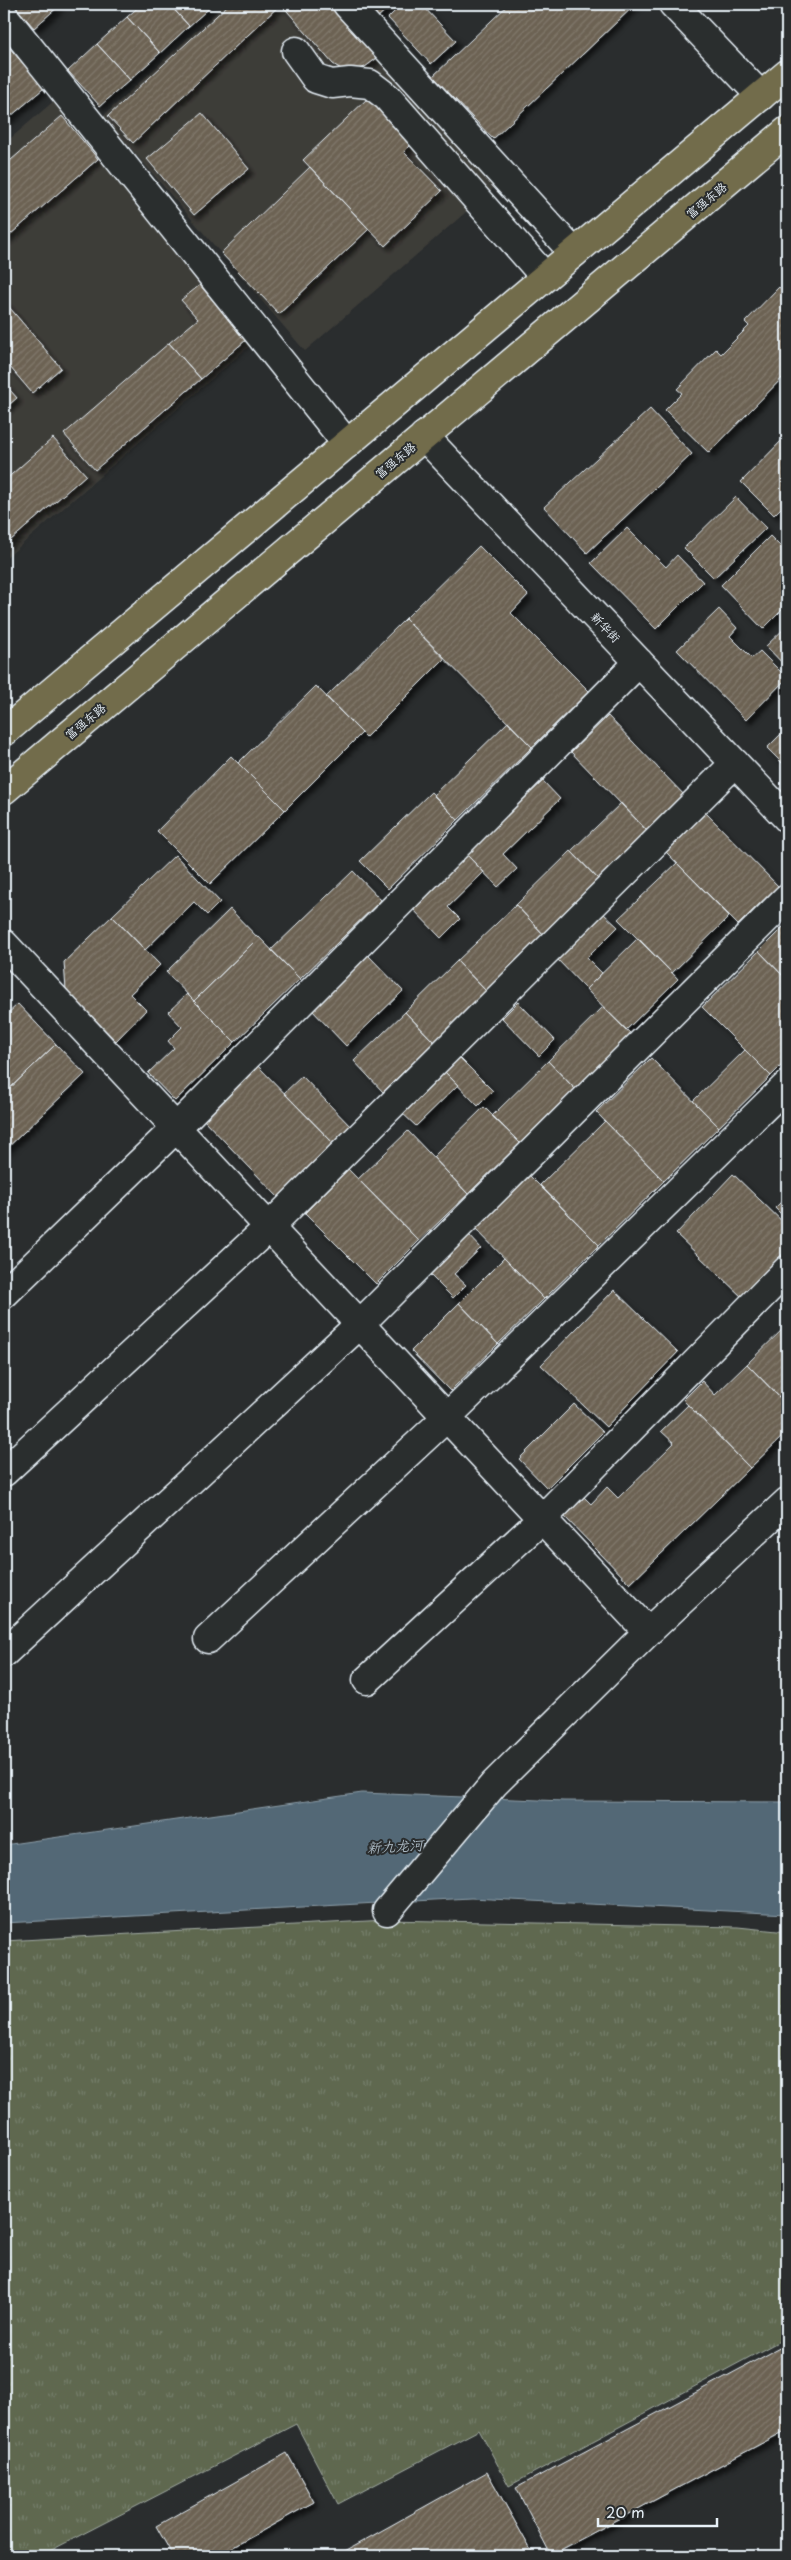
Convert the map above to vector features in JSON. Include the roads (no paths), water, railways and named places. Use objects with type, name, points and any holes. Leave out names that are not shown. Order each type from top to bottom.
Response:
[{"type":"main road","points":[[4,732],[787,74]]},
{"type":"main road","name":"富强东路","points":[[4,790],[787,132]]},
{"type":"street","points":[[348,4],[574,252]]},
{"type":"street","points":[[673,4],[761,96]]},
{"type":"street","points":[[4,16],[347,444]]},
{"type":"street","points":[[296,51],[316,78],[332,84],[350,82],[370,84],[387,97],[545,277]]},
{"type":"street","name":"新华街","points":[[424,436],[787,818]]},
{"type":"street","points":[[4,1294],[176,1128],[639,662]]},
{"type":"street","points":[[4,1472],[269,1227],[736,763]]},
{"type":"street","points":[[4,1653],[360,1324],[787,898]]},
{"type":"street","points":[[4,944],[648,1632]]},
{"type":"street","points":[[208,1638],[447,1417],[787,1085]]},
{"type":"street","points":[[367,1680],[542,1518],[787,1270]]},
{"type":"street","points":[[387,1911],[494,1784],[648,1632],[787,1502]]},
{"type":"water","name":"新九龙河","points":[[362,1793],[564,1801],[787,1802],[787,1914],[471,1898],[4,1923],[4,1845]]}]
